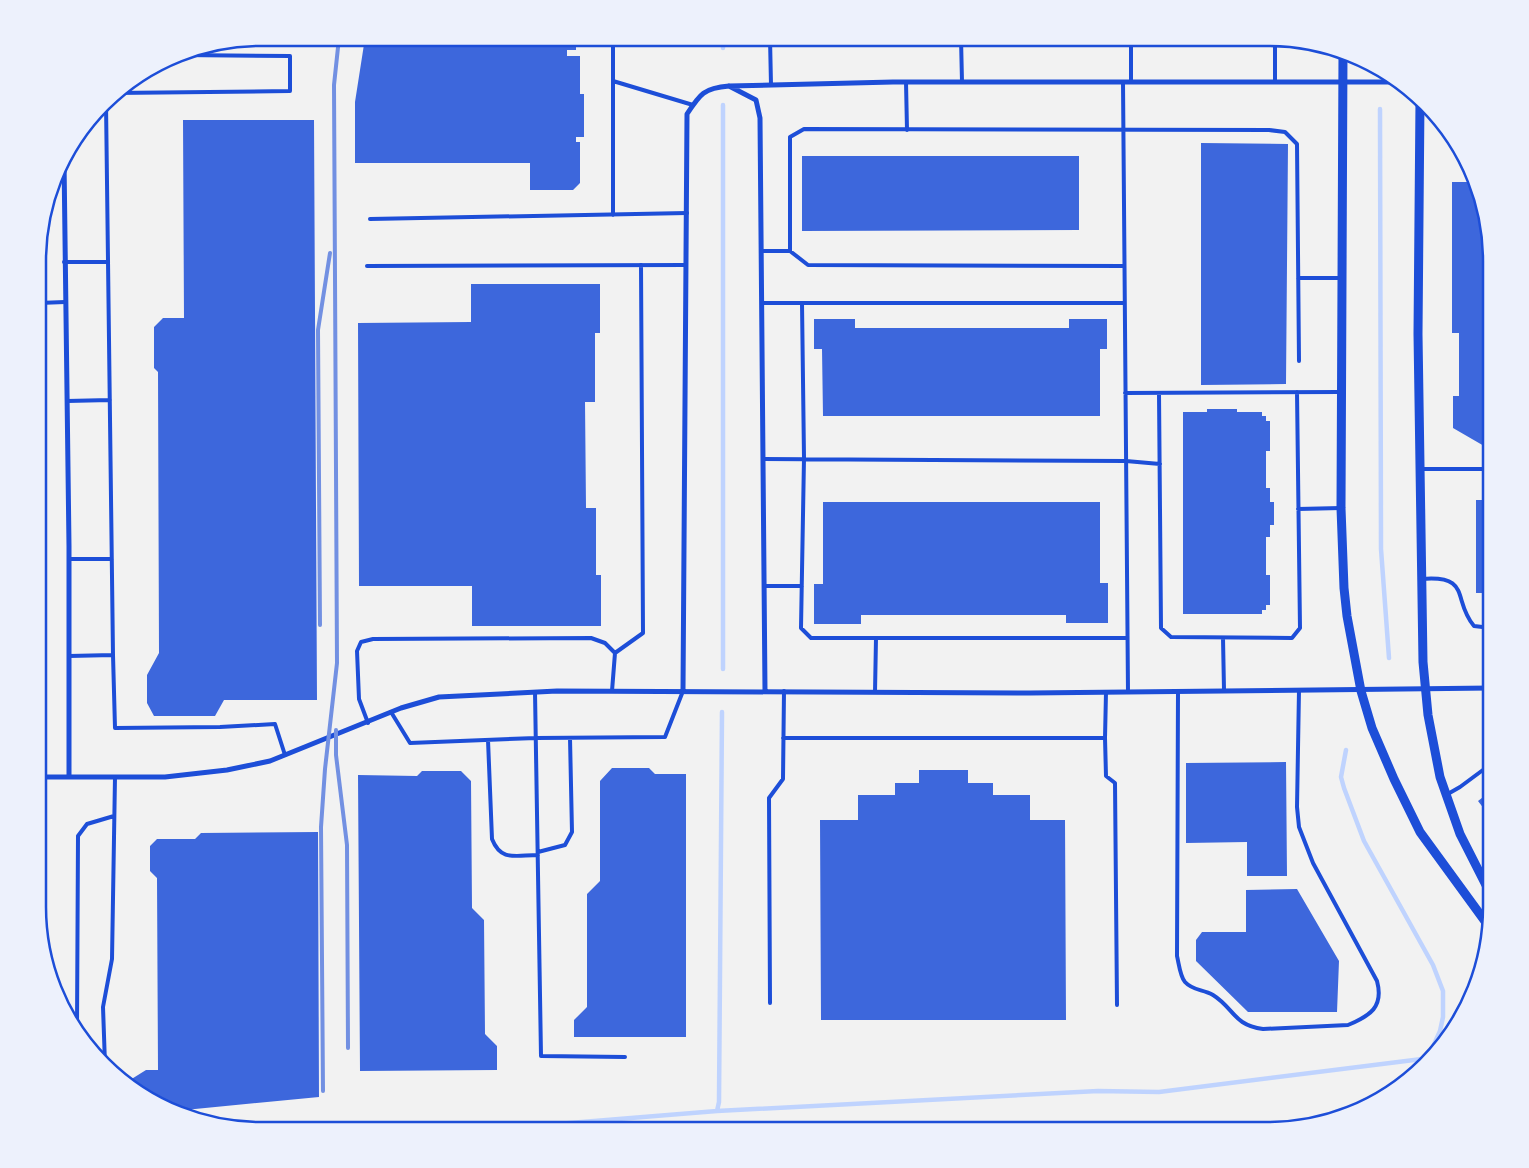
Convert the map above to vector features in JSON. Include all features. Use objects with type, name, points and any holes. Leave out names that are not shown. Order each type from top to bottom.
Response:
[{"type":"street","points":[[1343,60],[1341,508],[1347,616],[1361,690],[1372,728],[1394,780],[1420,832],[1482,917]]},
{"type":"street","points":[[683,691],[687,114],[699,95],[715,87],[729,86],[906,82],[1386,82]]},
{"type":"street","points":[[729,86],[756,100],[760,118],[765,691]]},
{"type":"street","points":[[1421,110],[1418,334],[1425,688],[1428,715],[1440,777],[1460,834],[1483,879]]},
{"type":"street","points":[[64,176],[69,560],[69,777]]},
{"type":"street","points":[[46,777],[165,777],[227,770],[270,761],[330,736],[368,723],[391,712],[439,697],[535,692],[612,691],[1178,692],[1483,688]]},
{"type":"lane","points":[[613,46],[613,214]]},
{"type":"lane","points":[[770,46],[771,85]]},
{"type":"lane","points":[[961,46],[962,82]]},
{"type":"lane","points":[[1131,46],[1131,82]]},
{"type":"lane","points":[[1275,47],[1276,82]]},
{"type":"lane","points":[[128,93],[290,92],[290,56],[202,55]]},
{"type":"lane","points":[[613,81],[693,105]]},
{"type":"lane","points":[[906,82],[908,130]]},
{"type":"lane","points":[[1123,82],[1128,692]]},
{"type":"lane","points":[[105,114],[115,728],[220,727],[275,724],[285,755]]},
{"type":"lane","points":[[790,251],[790,137],[804,129],[1269,130],[1285,132],[1297,144],[1299,361]]},
{"type":"lane","points":[[370,219],[687,213]]},
{"type":"lane","points":[[761,251],[790,251],[808,265],[1124,266]]},
{"type":"lane","points":[[64,262],[108,262]]},
{"type":"lane","points":[[615,653],[643,633],[641,265]]},
{"type":"lane","points":[[367,266],[686,265]]},
{"type":"lane","points":[[1298,278],[1342,278]]},
{"type":"lane","points":[[46,303],[65,302]]},
{"type":"lane","points":[[762,302],[1124,303]]},
{"type":"lane","points":[[802,302],[804,458],[801,628],[811,638],[1127,638]]},
{"type":"lane","points":[[1159,393],[1161,628],[1171,637],[1292,638],[1300,628],[1297,392]]},
{"type":"lane","points":[[1125,393],[1341,392]]},
{"type":"lane","points":[[66,401],[110,400]]},
{"type":"lane","points":[[762,459],[1126,461],[1160,464]]},
{"type":"lane","points":[[1420,469],[1483,469]]},
{"type":"lane","points":[[1298,509],[1341,508]]},
{"type":"lane","points":[[69,560],[112,558]]},
{"type":"lane","points":[[1422,579],[1444,578],[1455,586],[1462,598],[1468,619],[1474,626],[1483,627]]},
{"type":"lane","points":[[764,586],[802,586]]},
{"type":"lane","points":[[368,723],[359,700],[357,651],[361,642],[373,639],[590,638],[605,643],[615,653],[612,691]]},
{"type":"lane","points":[[875,692],[876,638]]},
{"type":"lane","points":[[1223,638],[1224,690]]},
{"type":"lane","points":[[69,656],[113,655]]},
{"type":"lane","points":[[1178,692],[1178,956],[1184,980],[1192,989],[1212,995],[1242,1022],[1252,1028],[1348,1025],[1360,1020],[1375,1008],[1380,1000],[1380,990],[1377,981],[1313,863],[1299,827],[1297,807],[1299,690]]},
{"type":"lane","points":[[391,712],[410,743],[536,738],[665,737],[683,691]]},
{"type":"lane","points":[[770,1003],[769,798],[783,779],[784,691]]},
{"type":"lane","points":[[535,692],[541,1056],[625,1057]]},
{"type":"lane","points":[[1106,692],[1106,776],[1115,783],[1117,1005]]},
{"type":"lane","points":[[488,740],[492,839],[496,849],[505,856],[538,854],[565,845],[572,832],[570,738]]},
{"type":"lane","points":[[783,738],[1105,738]]},
{"type":"lane","points":[[1446,795],[1483,770]]},
{"type":"lane","points":[[105,1054],[103,1008],[112,959],[115,777]]},
{"type":"lane","points":[[77,1017],[78,836],[87,824],[114,816]]},
{"type":"building","points":[[364,46],[576,46],[576,50],[567,50],[567,56],[580,56],[580,94],[584,94],[584,137],[576,137],[576,142],[580,142],[580,183],[573,190],[530,190],[530,163],[355,163],[355,102]]},
{"type":"building","points":[[183,120],[314,120],[317,700],[224,700],[215,716],[154,716],[147,703],[147,675],[159,653],[158,372],[154,368],[154,327],[163,318],[184,318]]},
{"type":"building","points":[[1201,143],[1288,144],[1286,384],[1201,385]]},
{"type":"building","points":[[802,156],[1079,156],[1079,230],[802,231]]},
{"type":"building","points":[[1452,182],[1467,182],[1479,219],[1483,261],[1483,445],[1453,428],[1453,396],[1459,396],[1459,333],[1452,333]]},
{"type":"building","points":[[471,284],[600,284],[600,333],[595,333],[595,402],[585,402],[586,508],[596,508],[596,575],[601,575],[601,626],[472,626],[472,586],[359,586],[358,323],[471,322]]},
{"type":"building","points":[[814,319],[855,319],[855,328],[1069,328],[1069,319],[1107,319],[1107,349],[1100,349],[1100,416],[823,416],[822,349],[814,349]]},
{"type":"building","points":[[1207,409],[1237,409],[1237,412],[1262,412],[1262,416],[1266,416],[1266,421],[1270,421],[1270,451],[1266,451],[1266,488],[1270,488],[1270,502],[1274,502],[1274,525],[1270,525],[1270,537],[1266,537],[1266,575],[1270,575],[1270,605],[1266,605],[1266,610],[1262,610],[1262,614],[1183,614],[1183,412],[1207,412]]},
{"type":"building","points":[[1476,500],[1483,500],[1483,593],[1476,593]]},
{"type":"building","points":[[823,502],[1100,502],[1100,583],[1108,583],[1108,623],[1066,623],[1066,615],[861,615],[861,624],[814,624],[814,584],[823,584]]},
{"type":"building","points":[[1286,762],[1287,876],[1247,876],[1247,842],[1186,843],[1186,763]]},
{"type":"building","points":[[612,768],[649,768],[655,774],[686,774],[686,1037],[574,1037],[574,1020],[587,1007],[587,894],[600,881],[600,781]]},
{"type":"building","points":[[919,770],[968,770],[968,783],[993,783],[993,795],[1030,795],[1030,820],[1065,820],[1066,1020],[821,1020],[820,820],[858,820],[858,795],[895,795],[895,783],[919,783]]},
{"type":"building","points":[[422,771],[461,771],[471,781],[472,908],[484,920],[485,1034],[497,1046],[497,1070],[360,1071],[358,775],[417,776]]},
{"type":"building","points":[[1483,797],[1483,808],[1478,801]]},
{"type":"building","points":[[318,832],[319,1097],[189,1109],[166,1100],[132,1079],[146,1070],[158,1070],[157,878],[150,871],[150,846],[157,839],[195,839],[201,833]]},
{"type":"building","points":[[1297,889],[1339,961],[1337,1012],[1248,1012],[1196,961],[1196,940],[1202,932],[1246,932],[1246,890]]},
{"type":"waterway","points":[[723,105],[723,669]]},
{"type":"waterway","points":[[1380,109],[1381,549],[1389,658]]},
{"type":"waterway","points":[[717,1111],[719,1102],[722,712]]},
{"type":"waterway","points":[[1346,750],[1341,777],[1364,841],[1433,965],[1443,991],[1443,1017],[1436,1040]]},
{"type":"waterway","points":[[582,1122],[717,1111],[1098,1091],[1159,1092],[1420,1059]]},
{"type":"railway","points":[[323,1091],[321,827],[325,769],[337,663],[334,85],[338,46]]},
{"type":"railway","points":[[320,625],[318,330],[330,253]]},
{"type":"railway","points":[[336,730],[336,755],[347,845],[348,1048]]}]
